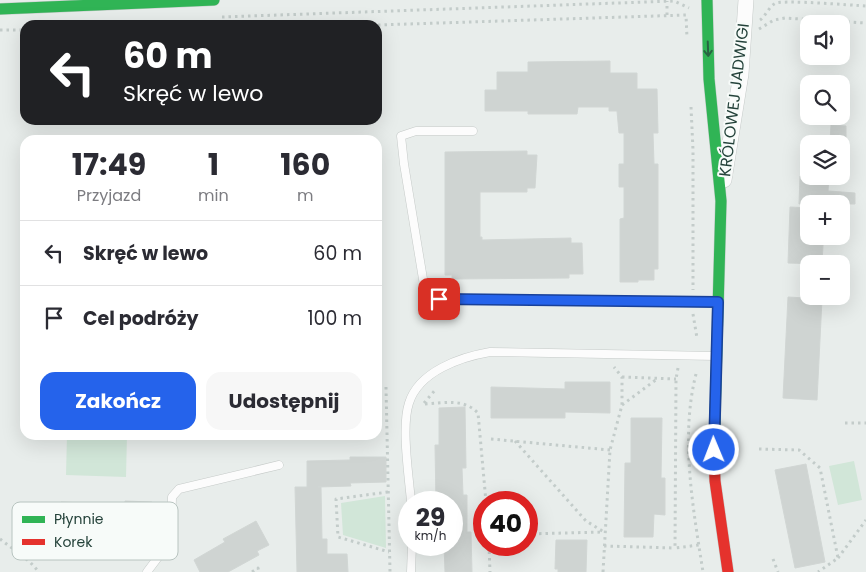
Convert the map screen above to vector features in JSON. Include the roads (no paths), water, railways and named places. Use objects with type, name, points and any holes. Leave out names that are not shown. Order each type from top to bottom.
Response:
[{"type":"street","points":[[0,9],[214,0]]},
{"type":"street","name":"KRÓLOWEJ JADWIGI","points":[[707,0],[709,79],[721,201]]},
{"type":"street","name":"KRÓLOWEJ JADWIGI","points":[[728,572],[715,481],[716,356],[721,201],[741,74],[746,0]]},
{"type":"lane","points":[[473,131],[416,131],[401,136],[424,285],[430,294],[439,299],[718,302]]},
{"type":"lane","points":[[409,491],[406,427],[408,404],[427,378],[440,369],[472,356],[490,352],[716,356]]},
{"type":"lane","points":[[172,502],[172,497],[179,489],[280,465]]},
{"type":"lane","points":[[412,556],[412,572]]},
{"type":"lane","points":[[147,572],[156,560]]}]
